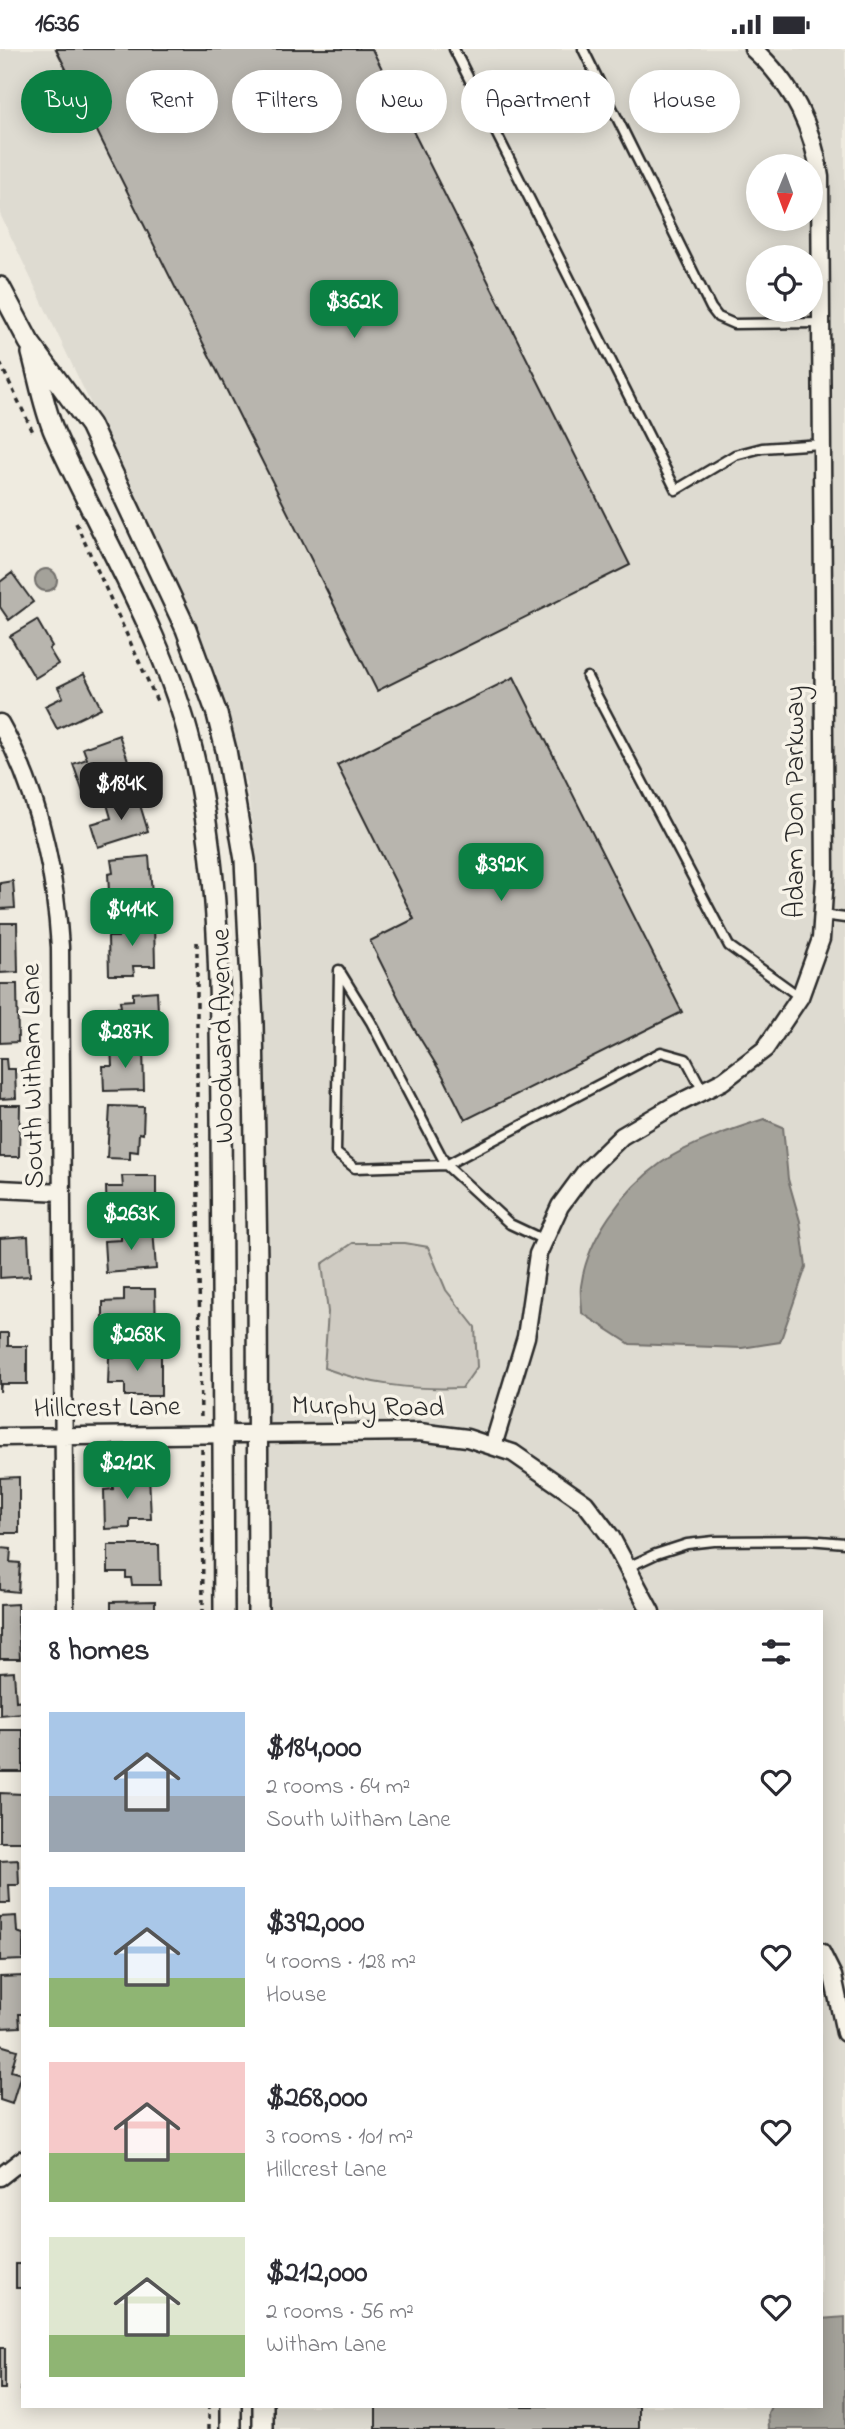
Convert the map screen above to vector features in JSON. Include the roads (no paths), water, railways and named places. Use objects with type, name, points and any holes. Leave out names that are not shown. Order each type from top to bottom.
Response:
[{"type":"street","name":"Adam Don Parkway","points":[[493,1446],[526,1337],[538,1254],[566,1197],[586,1172],[622,1136],[723,1081],[765,1049],[800,997],[821,939],[825,877],[822,203],[818,160],[812,137],[788,87],[753,49]]},
{"type":"street","name":"Woodward Avenue","points":[[0,286],[29,341],[90,425],[139,525],[186,629],[217,714],[226,750],[242,838],[248,911],[257,1262],[258,1610]]},
{"type":"street","name":"Woodward Avenue","points":[[29,341],[54,431],[142,609],[168,672],[192,748],[205,815],[217,900],[220,975],[224,1610]]},
{"type":"street","name":"South Witham Lane","points":[[0,723],[29,785],[51,862],[57,901],[60,947],[65,1610]]},
{"type":"street","points":[[0,1189],[62,1192]]},
{"type":"street","name":"Murphy Road","points":[[257,1433],[419,1432],[467,1438],[513,1453],[585,1503],[611,1537],[650,1610]]},
{"type":"street","name":"Hillcrest Lane","points":[[0,1437],[257,1433]]},
{"type":"street","points":[[823,1956],[833,1976],[845,2033]]},
{"type":"street","points":[[0,2177],[21,2161]]},
{"type":"street","points":[[231,2408],[231,2429]]},
{"type":"street","points":[[263,2408],[263,2429]]},
{"type":"lane","points":[[454,49],[676,490],[735,455],[762,448],[821,444]]},
{"type":"lane","points":[[583,49],[711,308],[718,317],[734,324],[821,323]]},
{"type":"lane","points":[[587,677],[729,946],[800,997]]},
{"type":"lane","points":[[822,915],[845,918]]},
{"type":"lane","points":[[544,1240],[510,1224],[446,1165],[371,1022],[339,970],[336,1153],[355,1168],[446,1165],[661,1052],[686,1059],[703,1091]]},
{"type":"lane","points":[[628,1567],[687,1544],[714,1541],[807,1539],[845,1543]]}]
